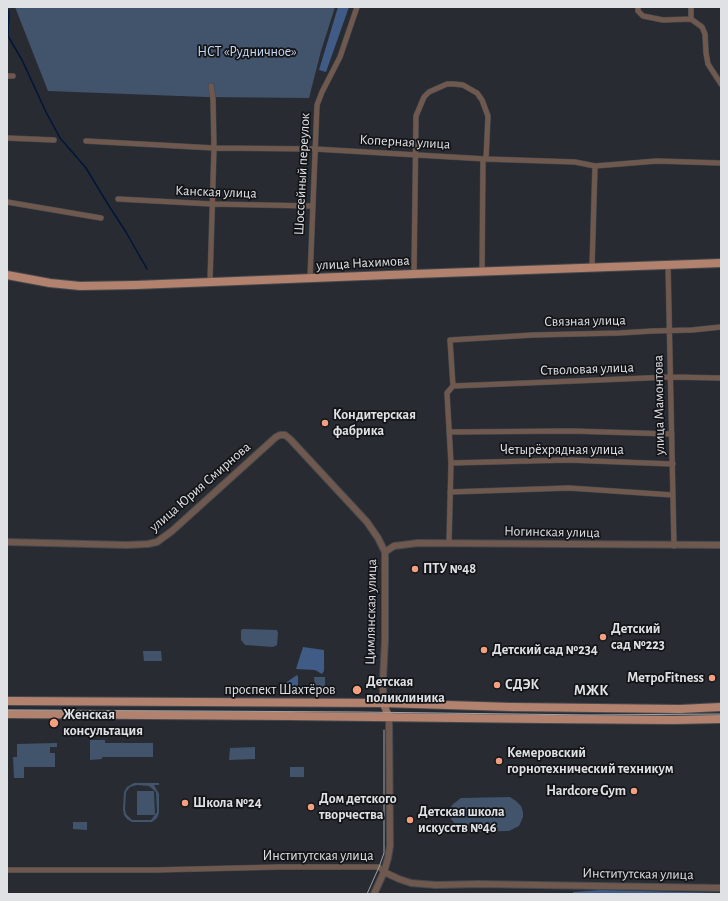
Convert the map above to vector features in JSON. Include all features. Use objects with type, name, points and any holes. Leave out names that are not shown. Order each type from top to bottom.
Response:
[{"type":"main road","name":"улица Нахимова","points":[[7,275],[50,283],[80,286],[721,263]]},
{"type":"main road","name":"проспект Шахтёров","points":[[7,701],[383,703],[511,707],[680,709],[721,707]]},
{"type":"main road","name":"Цимлянская улица","points":[[383,703],[389,717]]},
{"type":"main road","name":"проспект Шахтёров","points":[[7,714],[389,717],[552,720],[721,719]]},
{"type":"street","name":"Шоссейный переулок","points":[[310,278],[317,106],[322,92],[340,57],[357,7]]},
{"type":"street","points":[[638,7],[638,11],[643,16],[663,20],[691,19],[702,27],[705,34],[708,64],[721,84]]},
{"type":"street","points":[[691,7],[691,19]]},
{"type":"street","points":[[7,76],[13,76]]},
{"type":"street","points":[[414,274],[416,116],[424,97],[429,92],[439,86],[454,84],[462,85],[477,93],[482,100],[488,116],[485,159],[482,271]]},
{"type":"street","points":[[210,282],[214,148],[213,99],[211,86]]},
{"type":"street","points":[[7,138],[54,140]]},
{"type":"street","name":"Коперная улица","points":[[86,141],[214,148],[315,149],[485,159],[575,162],[595,166],[657,161],[721,163]]},
{"type":"street","points":[[592,267],[595,166]]},
{"type":"street","name":"Канская улица","points":[[118,199],[212,204],[312,206]]},
{"type":"street","points":[[7,202],[101,218]]},
{"type":"street","name":"улица Мамонтова","points":[[668,264],[674,546]]},
{"type":"street","name":"Связная улица","points":[[453,386],[450,340],[533,335],[692,330],[721,327]]},
{"type":"street","name":"Стволовая улица","points":[[453,386],[671,377],[721,378]]},
{"type":"street","points":[[449,543],[451,463],[447,393],[453,386]]},
{"type":"street","points":[[449,432],[572,431],[672,434]]},
{"type":"street","name":"улица Юрия Смирнова","points":[[7,542],[127,545],[157,542],[189,516],[276,437],[285,435]]},
{"type":"street","name":"Цимлянская улица","points":[[285,435],[367,522],[378,538],[385,552],[383,703]]},
{"type":"street","name":"Четырёхрядная улица","points":[[451,463],[568,460],[673,464]]},
{"type":"street","points":[[450,492],[569,488],[673,495]]},
{"type":"street","name":"Ногинская улица","points":[[385,552],[400,544],[721,545]]},
{"type":"street","name":"Цимлянская улица","points":[[374,894],[384,872],[390,843],[389,717]]},
{"type":"street","name":"Институтская улица","points":[[7,870],[380,867],[384,872],[411,883],[436,885],[478,884],[721,888]]},
{"type":"green space","name":"НСТ «Рудничное»","points":[[15,7],[335,7],[321,51],[309,98],[206,97],[48,91]]},
{"type":"green space","points":[[241,630],[277,630],[277,645],[273,647],[245,645],[241,640]]},
{"type":"green space","points":[[143,651],[161,651],[162,661],[144,661]]},
{"type":"green space","points":[[314,677],[325,677],[325,689],[315,689]]},
{"type":"green space","points":[[90,740],[105,740],[105,743],[153,743],[153,757],[102,757],[102,759],[90,760]]},
{"type":"green space","points":[[57,743],[57,747],[50,747],[50,753],[55,753],[55,767],[24,767],[24,778],[14,778],[13,757],[17,757],[17,744]]},
{"type":"green space","points":[[255,747],[255,759],[229,760],[230,748]]},
{"type":"green space","points":[[290,767],[304,767],[304,777],[290,777]]},
{"type":"green space","points":[[134,783],[159,783],[159,785],[154,785],[159,794],[159,813],[157,818],[152,822],[132,822],[127,819],[124,815],[123,809],[124,792],[127,787]],"holes":[[[137,785],[149,786],[156,792],[157,812],[151,820],[132,820],[126,814],[126,792],[130,787]]]},
{"type":"green space","points":[[137,791],[154,791],[155,815],[137,815]]},
{"type":"green space","points":[[510,797],[521,806],[523,817],[519,826],[509,831],[466,832],[460,830],[451,819],[450,808],[461,798]]},
{"type":"green space","points":[[73,822],[87,822],[87,830],[73,829]]},
{"type":"shaded area","points":[[338,7],[349,7],[326,72],[319,70]]},
{"type":"shaded area","points":[[303,647],[324,650],[324,671],[322,674],[315,670],[296,669]]},
{"type":"shaded area","points":[[297,675],[298,688],[284,688],[284,684]]},
{"type":"shaded area","points":[[601,890],[721,894],[573,894],[573,892]]},
{"type":"waterway","points":[[7,8],[9,13],[8,36],[22,60],[46,112],[60,138],[86,168],[147,269]]},
{"type":"tram line","points":[[7,710],[591,715],[721,714]]},
{"type":"tram line","points":[[367,894],[384,853],[384,730]]},
{"type":"place","name":"Кондитерская фабрика","points":[[325,423]]},
{"type":"place","name":"ПТУ №48","points":[[415,569]]},
{"type":"place","name":"Детский сад №223","points":[[603,637]]},
{"type":"place","name":"Детский сад №234","points":[[484,650]]},
{"type":"place","name":"МетроFitness","points":[[712,678]]},
{"type":"place","name":"СДЭК","points":[[497,685]]},
{"type":"place","name":"Детская поликлиника","points":[[357,690]]},
{"type":"place","name":"Женская консультация","points":[[54,723]]},
{"type":"place","name":"Кемеровский горнотехнический техникум","points":[[499,761]]},
{"type":"place","name":"Hardcore Gym","points":[[634,791]]},
{"type":"place","name":"Школа №24","points":[[185,803]]},
{"type":"place","name":"Дом детского творчества","points":[[311,807]]},
{"type":"place","name":"Детская школа искусств №46","points":[[410,820]]},
{"type":"district","name":"МЖК","points":[[591,690]]}]
